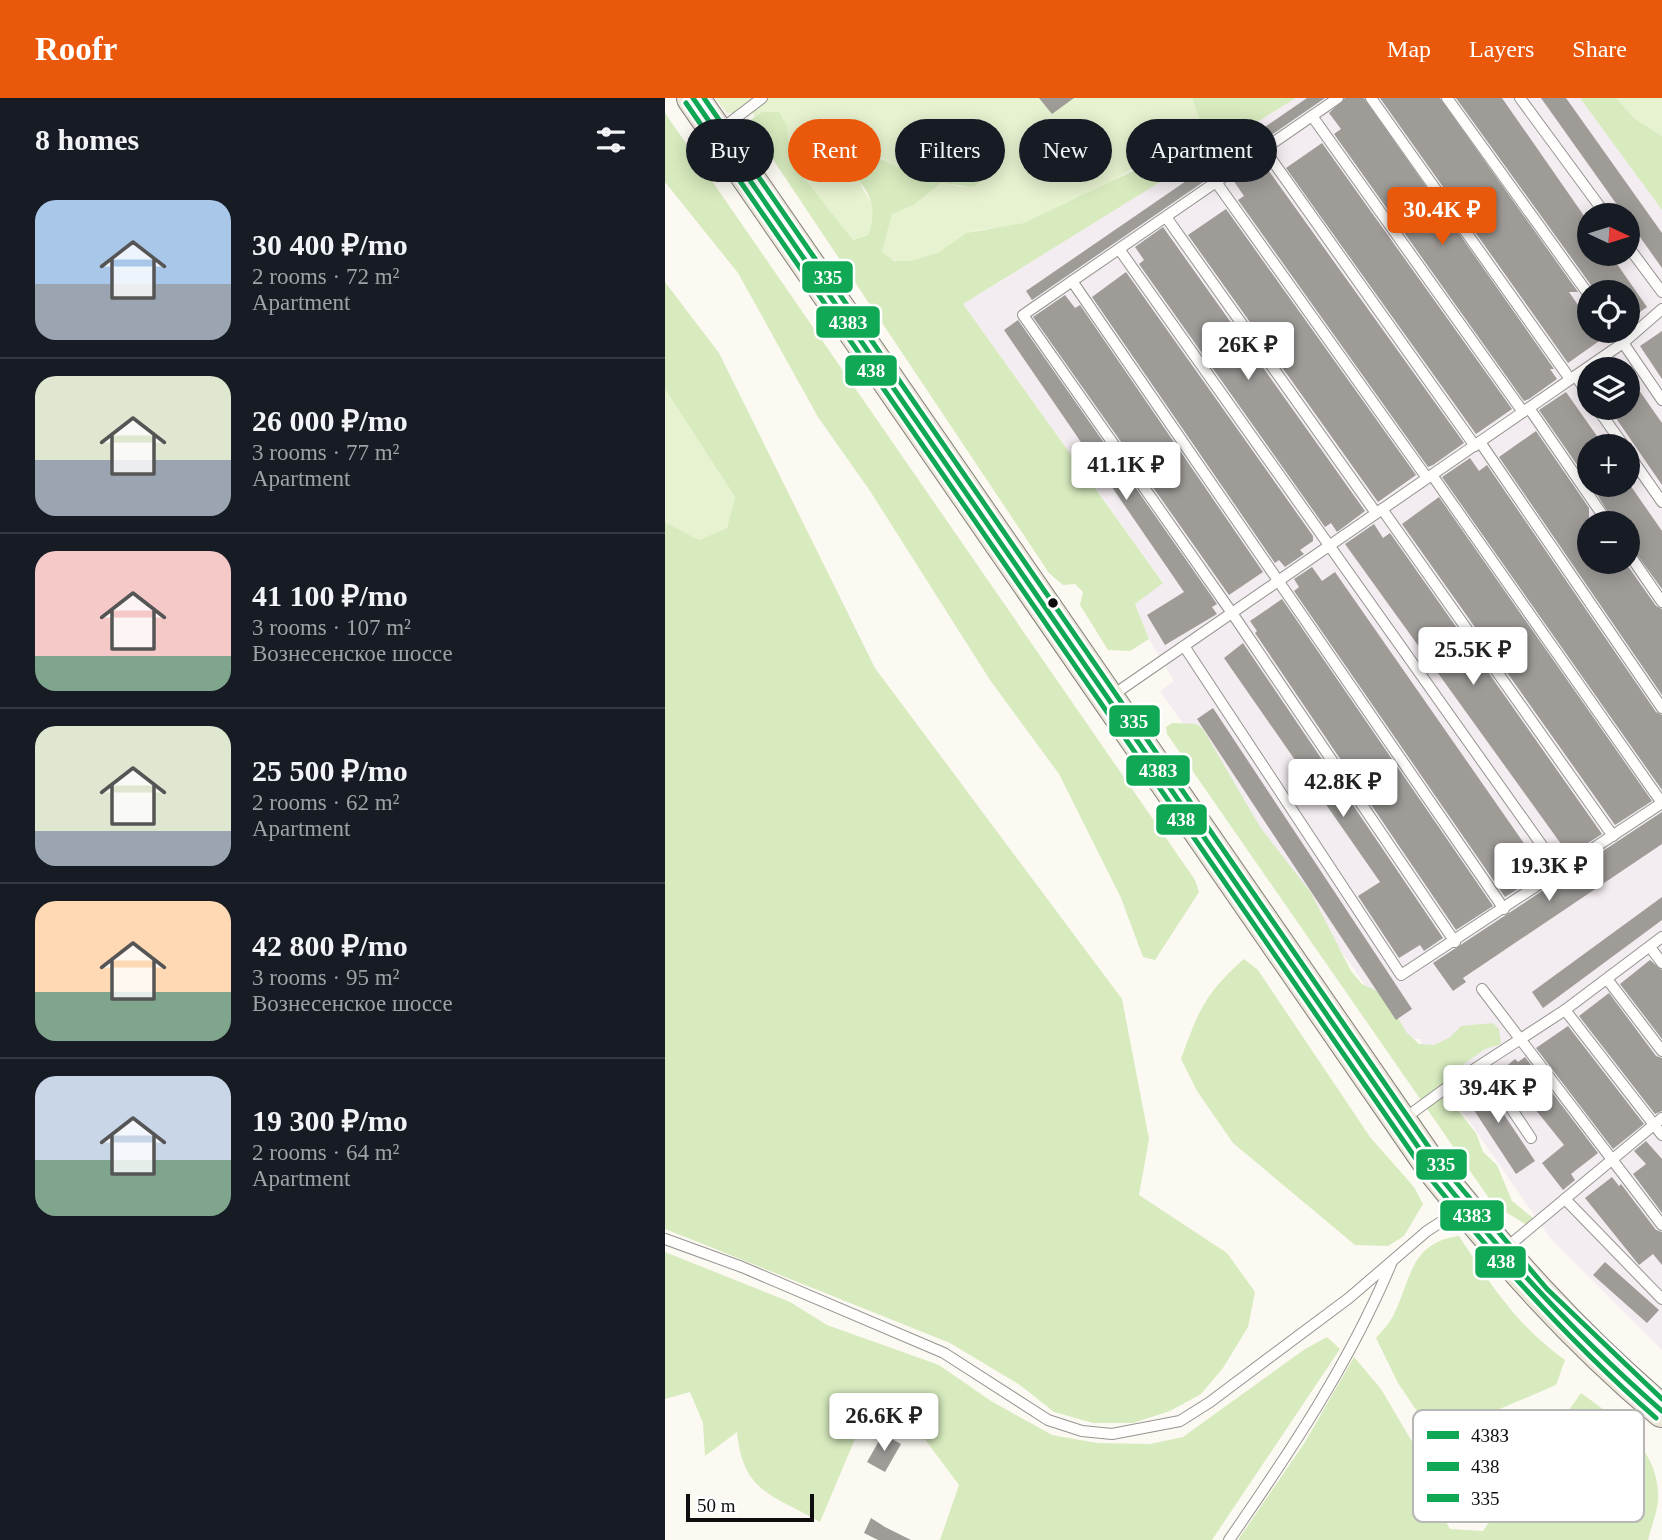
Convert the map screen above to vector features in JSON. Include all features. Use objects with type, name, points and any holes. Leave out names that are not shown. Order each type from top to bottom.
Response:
[{"type":"main road","points":[[693,98],[707,119]]},
{"type":"main road","points":[[751,182],[1401,1122],[1500,1253],[1565,1322],[1662,1410]]},
{"type":"lane","points":[[735,119],[762,98]]},
{"type":"lane","points":[[1277,140],[1338,98]]},
{"type":"lane","points":[[1371,98],[1577,382]]},
{"type":"lane","points":[[1447,98],[1578,280]]},
{"type":"lane","points":[[1520,98],[1596,203]]},
{"type":"lane","points":[[1311,117],[1599,511]]},
{"type":"lane","points":[[1277,167],[1477,444],[1662,708]]},
{"type":"lane","points":[[1184,646],[1401,975],[1437,949],[1455,942],[1662,803],[1216,182],[1023,315],[1232,613],[1455,942]]},
{"type":"lane","points":[[1165,217],[1613,836]]},
{"type":"lane","points":[[1119,249],[1560,871]]},
{"type":"lane","points":[[1640,262],[1662,292]]},
{"type":"lane","points":[[1072,281],[1504,909]]},
{"type":"lane","points":[[1640,328],[1662,309]]},
{"type":"lane","points":[[1107,699],[1623,343],[1662,400]]},
{"type":"lane","points":[[1640,471],[1662,502]]},
{"type":"lane","points":[[1640,570],[1662,602]]},
{"type":"lane","points":[[1401,1122],[1565,1010],[1662,937]]},
{"type":"lane","points":[[1650,947],[1662,963]]},
{"type":"lane","points":[[1607,979],[1662,1051]]},
{"type":"lane","points":[[1482,989],[1662,1225]]},
{"type":"lane","points":[[1565,1010],[1658,1122],[1662,1135]]},
{"type":"lane","points":[[1482,1065],[1531,1138]]},
{"type":"lane","points":[[1500,1253],[1658,1122]]},
{"type":"lane","points":[[1565,1199],[1662,1299]]},
{"type":"lane","points":[[665,1240],[742,1267],[944,1353],[1048,1420],[1082,1431],[1112,1434],[1180,1421],[1349,1298],[1427,1231],[1464,1206]]},
{"type":"lane","points":[[1229,1540],[1299,1439],[1366,1324],[1393,1261]]},
{"type":"shaded area","points":[[1296,98],[1580,98],[1662,210],[1662,1350],[1550,1238],[1422,1053],[1421,1039],[1402,1038],[1160,691],[1174,681],[1149,639],[1135,604],[1163,582],[963,304],[1160,182],[1277,182],[1277,119],[1262,119]]},
{"type":"green space","points":[[715,98],[1192,98],[1199,119],[1126,119],[1126,172],[1112,181],[1112,119],[1019,119],[1019,182],[1109,182],[1048,213],[1017,225],[967,233],[939,253],[922,260],[904,262],[896,261],[882,252],[892,214],[914,205],[941,183],[965,187],[967,182],[1005,182],[1005,119],[895,119],[895,167],[881,159],[881,119],[788,119],[788,135],[787,126],[762,112],[755,117],[747,105],[736,113],[727,113]]},
{"type":"green space","points":[[1192,98],[1296,98],[1262,119],[1199,119]]},
{"type":"green space","points":[[1580,98],[1616,98],[1635,119],[1662,136],[1662,210]]},
{"type":"green space","points":[[1616,98],[1662,98],[1662,136],[1635,119]]},
{"type":"green space","points":[[762,112],[779,112],[787,126],[788,182],[774,161],[774,119],[752,119]]},
{"type":"green space","points":[[665,113],[686,143],[686,182],[713,182],[1195,880],[1199,892],[1155,960],[1143,957],[1121,898],[1059,774],[990,680],[870,491],[818,417],[738,273],[665,182]]},
{"type":"green space","points":[[881,159],[895,166],[895,182],[979,182],[974,187],[941,183],[914,205],[892,214],[882,252],[894,261],[911,261],[938,253],[966,233],[1024,223],[1126,174],[1126,182],[1160,182],[963,304],[1163,583],[1135,604],[1149,639],[1130,651],[1108,650],[1080,605],[1083,592],[1075,584],[1063,585],[1049,573],[788,182],[807,182],[853,240],[868,235],[872,220],[871,200],[860,182],[881,182]]},
{"type":"green space","points":[[807,182],[860,182],[872,205],[872,222],[868,235],[853,240]]},
{"type":"green space","points":[[665,282],[719,353],[875,668],[1122,999],[1149,1139],[1139,1195],[1227,1253],[1255,1292],[1248,1327],[1223,1368],[1201,1394],[1170,1411],[1133,1423],[1093,1423],[1054,1412],[1020,1385],[950,1343],[665,1229],[665,522],[699,540],[727,528],[735,497],[665,389]]},
{"type":"green space","points":[[665,389],[735,497],[727,528],[699,540],[665,522]]},
{"type":"green space","points":[[1172,723],[1196,724],[1203,729],[1260,827],[1311,893],[1351,971],[1362,984],[1377,991],[1389,1002],[1406,1032],[1419,1044],[1434,1045],[1449,1038],[1461,1026],[1493,1023],[1499,1029],[1501,1044],[1485,1049],[1451,1073],[1442,1090],[1476,1133],[1483,1152],[1497,1165],[1512,1201],[1533,1218],[1527,1225],[1493,1204],[1167,734],[1166,727]]},
{"type":"green space","points":[[1244,959],[1258,970],[1370,1137],[1414,1187],[1423,1204],[1404,1236],[1388,1246],[1355,1245],[1233,1143],[1197,1091],[1181,1059],[1204,1004],[1220,982]]},
{"type":"green space","points":[[1459,1236],[1519,1319],[1565,1360],[1556,1385],[1497,1410],[1416,1410],[1398,1383],[1376,1338],[1393,1316],[1414,1265],[1430,1246]]},
{"type":"green space","points":[[665,1252],[790,1302],[827,1325],[939,1365],[991,1401],[1052,1435],[1097,1443],[1150,1444],[1183,1437],[1305,1349],[1327,1337],[1340,1349],[1212,1540],[940,1540],[959,1485],[918,1430],[870,1421],[860,1427],[820,1522],[774,1497],[753,1480],[740,1452],[737,1432],[705,1456],[703,1423],[690,1392],[665,1399]]},
{"type":"green space","points":[[1354,1357],[1381,1389],[1413,1443],[1413,1522],[1446,1522],[1450,1529],[1483,1531],[1489,1522],[1644,1522],[1644,1450],[1657,1481],[1656,1514],[1648,1540],[1238,1540],[1305,1442]]},
{"type":"green space","points":[[1581,1393],[1604,1410],[1569,1410]]},
{"type":"building","points":[[1039,98],[1074,98],[1052,114]]},
{"type":"building","points":[[1307,98],[1325,98],[1277,131],[1276,119]]},
{"type":"building","points":[[1345,98],[1364,98],[1554,369],[1550,369],[1557,379],[1529,399],[1524,401],[1334,134],[1341,129],[1329,113]]},
{"type":"building","points":[[1380,98],[1440,98],[1577,291],[1569,292],[1577,304],[1577,343],[1596,343],[1568,363]]},
{"type":"building","points":[[1456,98],[1502,98],[1577,206],[1577,266]]},
{"type":"building","points":[[1541,98],[1566,98],[1662,233],[1662,268],[1640,237],[1640,203],[1616,203]]},
{"type":"building","points":[[1322,143],[1512,409],[1476,434],[1286,168]]},
{"type":"building","points":[[1185,182],[1203,182],[1032,300],[1026,291]]},
{"type":"building","points":[[1234,182],[1277,182],[1464,443],[1428,467],[1238,200],[1244,196]]},
{"type":"building","points":[[1226,209],[1416,475],[1378,502],[1188,235]]},
{"type":"building","points":[[1163,227],[1365,511],[1337,532],[1331,523],[1325,527],[1139,264],[1144,260],[1135,247]]},
{"type":"building","points":[[1577,266],[1618,266],[1628,280],[1587,280]]},
{"type":"building","points":[[1126,272],[1313,536],[1313,541],[1300,550],[1304,554],[1285,567],[1279,560],[1275,563],[1092,297]]},
{"type":"building","points":[[1065,295],[1075,308],[1080,305],[1263,572],[1229,595],[1033,317]]},
{"type":"building","points":[[1640,297],[1647,307],[1640,312]]},
{"type":"building","points":[[1018,320],[1217,604],[1212,607],[1217,614],[1165,645],[1147,615],[1184,592],[1004,330]]},
{"type":"building","points":[[1662,331],[1662,379],[1640,346]]},
{"type":"building","points":[[1566,392],[1577,408],[1577,420],[1586,420],[1596,434],[1577,434],[1577,465],[1539,410]]},
{"type":"building","points":[[1640,392],[1662,423],[1662,485],[1640,453],[1640,434],[1627,434],[1617,420],[1640,420]]},
{"type":"building","points":[[1536,431],[1577,491],[1577,497],[1581,497],[1589,508],[1589,511],[1577,511],[1577,571],[1499,457]]},
{"type":"building","points":[[1470,458],[1479,471],[1487,465],[1656,712],[1662,715],[1662,790],[1442,477]]},
{"type":"building","points":[[1439,497],[1652,801],[1615,825],[1402,524]]},
{"type":"building","points":[[1599,497],[1638,497],[1662,531],[1662,589],[1640,559],[1640,511],[1607,511]]},
{"type":"building","points":[[1374,524],[1383,538],[1390,533],[1602,834],[1569,855],[1345,544]]},
{"type":"building","points":[[1312,567],[1322,581],[1335,572],[1544,872],[1505,897],[1294,591],[1299,587],[1294,579]]},
{"type":"building","points":[[1579,574],[1633,574],[1656,606],[1662,609],[1662,695]]},
{"type":"building","points":[[1282,599],[1493,906],[1456,930],[1255,633],[1257,631],[1250,621]]},
{"type":"building","points":[[1243,643],[1443,938],[1424,951],[1420,945],[1399,958],[1358,896],[1380,882],[1224,658]]},
{"type":"building","points":[[1213,708],[1412,1009],[1396,1020],[1197,719]]},
{"type":"building","points":[[1662,812],[1662,844],[1463,978],[1466,982],[1453,991],[1433,963]]},
{"type":"building","points":[[1662,897],[1662,920],[1543,1008],[1532,992]]},
{"type":"building","points":[[1650,960],[1662,970],[1662,1039],[1620,984]]},
{"type":"building","points":[[1609,993],[1656,1056],[1662,1058],[1662,1111],[1655,1114],[1579,1016]]},
{"type":"building","points":[[1568,1026],[1644,1124],[1613,1149],[1536,1048]]},
{"type":"building","points":[[1525,1057],[1598,1153],[1571,1174],[1575,1180],[1563,1190],[1542,1163],[1564,1145],[1503,1069],[1515,1059],[1518,1062]]},
{"type":"building","points":[[1479,1077],[1535,1161],[1516,1174],[1460,1089]]},
{"type":"building","points":[[1646,1141],[1662,1159],[1662,1213],[1633,1174],[1646,1164],[1634,1151]]},
{"type":"building","points":[[1612,1177],[1619,1186],[1621,1184],[1656,1230],[1662,1232],[1662,1265],[1653,1254],[1639,1265],[1585,1198]]},
{"type":"building","points":[[1605,1262],[1659,1310],[1647,1323],[1593,1275]]},
{"type":"building","points":[[883,1434],[901,1444],[885,1472],[867,1462]]},
{"type":"building","points":[[871,1518],[911,1540],[878,1540],[864,1533]]},
{"type":"transit line","name":"438З","points":[[693,98],[1432,1167],[1542,1294],[1600,1354],[1662,1411]]},
{"type":"transit line","name":"335","points":[[704,98],[1439,1162],[1547,1289],[1662,1399]]},
{"type":"transit line","name":"438","points":[[686,103],[1425,1172],[1535,1300],[1656,1418]]}]
